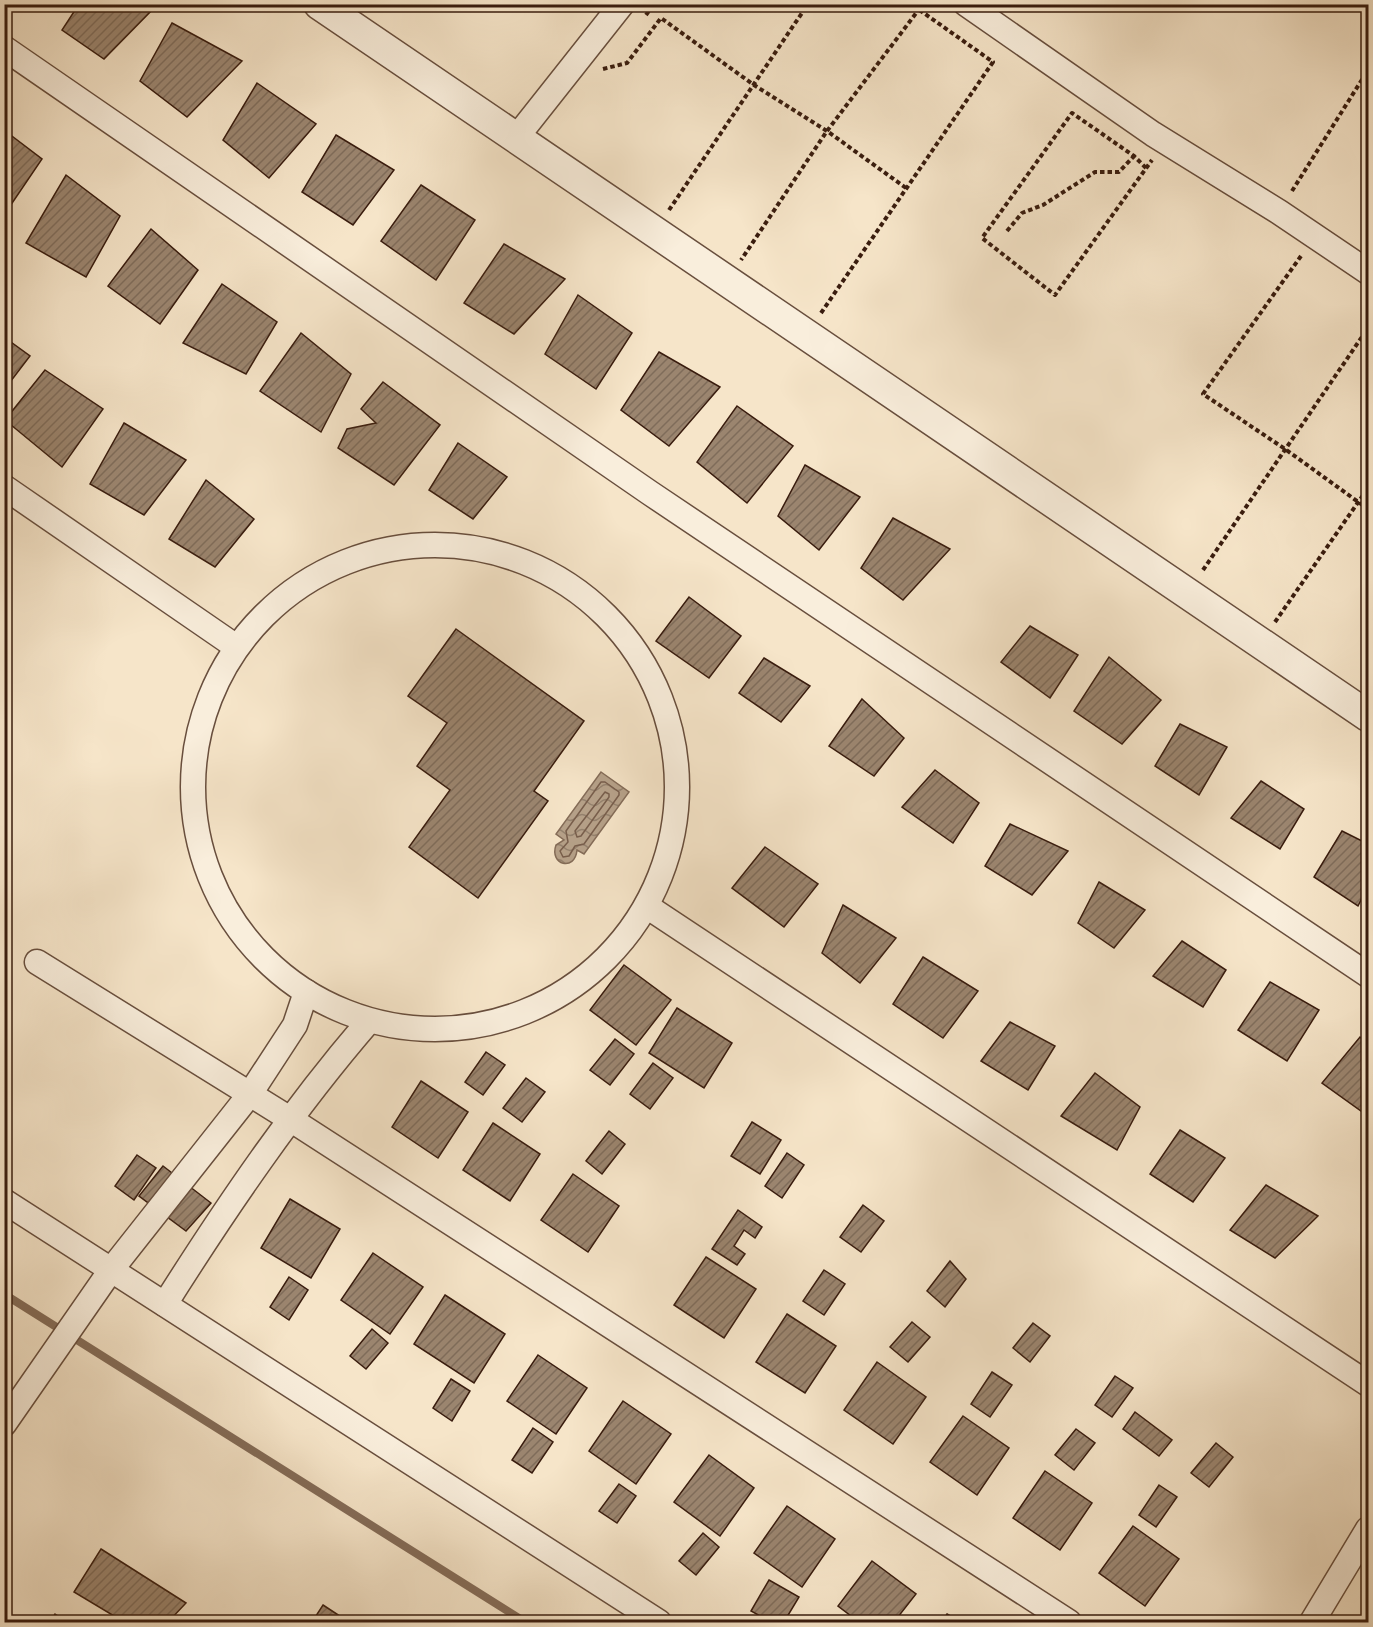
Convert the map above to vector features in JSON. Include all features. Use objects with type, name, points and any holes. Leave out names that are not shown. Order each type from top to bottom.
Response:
[{"type":"street","points":[[319,4],[1368,716]]},
{"type":"street","points":[[516,138],[622,4]]},
{"type":"street","points":[[966,4],[1153,134],[1278,212],[1368,272]]},
{"type":"street","points":[[4,48],[650,493],[1368,975]]},
{"type":"street","points":[[4,487],[235,646]]},
{"type":"street","points":[[444,544],[523,561],[560,579],[593,603],[646,667],[675,745],[675,829],[648,907],[602,966],[541,1007],[470,1029],[369,1021],[337,1011],[306,992],[234,925],[201,858],[190,785],[202,712],[235,646],[292,589],[364,554],[444,544]]},
{"type":"street","points":[[648,907],[1368,1384]]},
{"type":"street","points":[[37,962],[290,1119],[1069,1623]]},
{"type":"street","points":[[4,1424],[111,1270],[250,1094],[295,1025],[306,992]]},
{"type":"street","points":[[165,1304],[203,1243],[290,1119],[369,1021]]},
{"type":"street","points":[[4,1201],[165,1304],[628,1614],[659,1623]]},
{"type":"street","points":[[1312,1623],[1368,1529]]},
{"type":"path","points":[[665,215],[808,4]]},
{"type":"path","points":[[816,320],[993,62],[911,4]]},
{"type":"path","points":[[737,265],[827,131],[922,4]]},
{"type":"path","points":[[627,63],[661,18],[906,188]]},
{"type":"path","points":[[1278,212],[1368,70]]},
{"type":"path","points":[[1146,168],[1134,156],[1072,113],[982,238],[1055,295],[1152,160]]},
{"type":"path","points":[[1007,231],[1022,213],[1043,205],[1095,172],[1119,172],[1153,134]]},
{"type":"path","points":[[1302,256],[1203,394],[1286,449],[1368,509]]},
{"type":"path","points":[[1199,576],[1368,328]]},
{"type":"path","points":[[1269,630],[1368,488]]},
{"type":"water","points":[[601,772],[629,792],[584,854],[577,850],[572,861],[563,863],[556,857],[555,852],[556,845],[564,840],[556,834]]},
{"type":"building","points":[[79,4],[149,4],[154,8],[104,59],[62,30]]},
{"type":"building","points":[[172,23],[242,61],[187,117],[140,81]]},
{"type":"building","points":[[257,83],[316,124],[269,178],[223,140]]},
{"type":"building","points":[[4,130],[42,159],[4,215]]},
{"type":"building","points":[[336,135],[394,170],[353,225],[302,192]]},
{"type":"building","points":[[66,175],[120,216],[86,277],[26,243]]},
{"type":"building","points":[[421,185],[475,220],[436,280],[381,241]]},
{"type":"building","points":[[151,229],[198,270],[160,324],[108,286]]},
{"type":"building","points":[[504,244],[565,279],[514,334],[464,303]]},
{"type":"building","points":[[222,284],[277,322],[246,374],[183,343]]},
{"type":"building","points":[[578,295],[632,333],[596,389],[545,354]]},
{"type":"building","points":[[301,333],[351,374],[321,432],[260,391]]},
{"type":"building","points":[[4,337],[30,356],[4,390]]},
{"type":"building","points":[[659,352],[720,387],[669,446],[621,410]]},
{"type":"building","points":[[45,370],[103,409],[62,467],[5,420]]},
{"type":"building","points":[[383,382],[440,425],[394,485],[338,448],[347,429],[376,423],[361,409]]},
{"type":"building","points":[[737,406],[793,446],[747,503],[697,462]]},
{"type":"building","points":[[124,423],[186,460],[144,515],[90,484]]},
{"type":"building","points":[[458,443],[507,477],[473,519],[429,490]]},
{"type":"building","points":[[805,465],[860,497],[819,550],[778,516]]},
{"type":"building","points":[[206,480],[254,519],[215,567],[169,539]]},
{"type":"building","points":[[893,518],[950,549],[903,600],[861,568]]},
{"type":"building","points":[[689,597],[741,636],[709,678],[656,641]]},
{"type":"building","points":[[1030,626],[1078,655],[1050,698],[1001,662]]},
{"type":"building","points":[[456,629],[584,721],[534,791],[548,801],[478,898],[409,847],[450,790],[417,766],[447,723],[408,696]]},
{"type":"building","points":[[1109,657],[1161,700],[1122,744],[1074,711]]},
{"type":"building","points":[[764,658],[810,686],[781,722],[739,693]]},
{"type":"building","points":[[862,699],[904,738],[874,776],[829,746]]},
{"type":"building","points":[[1180,724],[1227,747],[1199,795],[1155,766]]},
{"type":"building","points":[[935,770],[979,803],[953,843],[902,807]]},
{"type":"building","points":[[1261,781],[1304,809],[1280,849],[1231,818]]},
{"type":"building","points":[[1010,824],[1068,851],[1032,895],[985,866]]},
{"type":"building","points":[[1342,831],[1368,844],[1368,886],[1358,906],[1314,877]]},
{"type":"building","points":[[765,847],[818,884],[784,927],[732,888]]},
{"type":"building","points":[[1099,882],[1145,910],[1114,948],[1078,923]]},
{"type":"building","points":[[843,905],[896,938],[860,983],[822,953]]},
{"type":"building","points":[[1182,941],[1226,970],[1203,1007],[1153,976]]},
{"type":"building","points":[[923,957],[978,991],[943,1038],[893,1004]]},
{"type":"building","points":[[624,965],[671,1000],[636,1045],[590,1010]]},
{"type":"building","points":[[1270,982],[1319,1010],[1287,1061],[1238,1030]]},
{"type":"building","points":[[677,1008],[732,1043],[704,1088],[649,1053]]},
{"type":"building","points":[[1010,1022],[1055,1046],[1028,1090],[981,1061]]},
{"type":"building","points":[[1360,1037],[1368,1044],[1368,1116],[1322,1083]]},
{"type":"building","points":[[615,1039],[634,1054],[610,1085],[590,1070]]},
{"type":"building","points":[[486,1052],[505,1065],[483,1095],[465,1082]]},
{"type":"building","points":[[653,1063],[673,1078],[650,1109],[630,1094]]},
{"type":"building","points":[[1095,1073],[1140,1107],[1117,1150],[1061,1116]]},
{"type":"building","points":[[526,1078],[545,1092],[522,1122],[503,1108]]},
{"type":"building","points":[[421,1081],[468,1112],[438,1158],[392,1127]]},
{"type":"building","points":[[752,1122],[781,1140],[760,1174],[731,1156]]},
{"type":"building","points":[[493,1123],[540,1154],[510,1201],[463,1170]]},
{"type":"building","points":[[1180,1130],[1225,1158],[1193,1202],[1150,1174]]},
{"type":"building","points":[[609,1131],[625,1144],[602,1174],[586,1161]]},
{"type":"building","points":[[787,1153],[804,1165],[782,1198],[765,1186]]},
{"type":"building","points":[[137,1155],[156,1168],[134,1200],[115,1186]]},
{"type":"building","points":[[163,1166],[211,1203],[186,1231],[139,1196]]},
{"type":"building","points":[[573,1174],[619,1206],[588,1252],[541,1220]]},
{"type":"building","points":[[1266,1185],[1318,1216],[1275,1258],[1230,1230]]},
{"type":"building","points":[[290,1199],[340,1229],[311,1278],[261,1248]]},
{"type":"building","points":[[863,1205],[884,1221],[861,1252],[840,1237]]},
{"type":"building","points":[[738,1210],[762,1227],[755,1238],[744,1230],[734,1246],[745,1254],[737,1265],[712,1249]]},
{"type":"building","points":[[373,1253],[423,1287],[390,1334],[341,1300]]},
{"type":"building","points":[[706,1257],[756,1289],[724,1338],[674,1305]]},
{"type":"building","points":[[950,1261],[966,1279],[945,1307],[927,1291]]},
{"type":"building","points":[[824,1270],[845,1284],[824,1315],[803,1301]]},
{"type":"building","points":[[289,1277],[308,1290],[289,1320],[270,1307]]},
{"type":"building","points":[[445,1295],[505,1334],[474,1383],[414,1344]]},
{"type":"building","points":[[787,1314],[836,1346],[805,1393],[756,1362]]},
{"type":"building","points":[[912,1322],[930,1337],[908,1362],[890,1347]]},
{"type":"building","points":[[1033,1323],[1050,1336],[1030,1362],[1013,1348]]},
{"type":"building","points":[[372,1329],[388,1343],[366,1369],[350,1356]]},
{"type":"building","points":[[538,1355],[587,1388],[556,1434],[507,1401]]},
{"type":"building","points":[[877,1362],[926,1397],[893,1444],[844,1410]]},
{"type":"building","points":[[992,1372],[1012,1385],[990,1417],[971,1404]]},
{"type":"building","points":[[1115,1376],[1133,1388],[1112,1417],[1095,1405]]},
{"type":"building","points":[[451,1379],[470,1391],[452,1421],[433,1408]]},
{"type":"building","points":[[623,1401],[671,1434],[636,1484],[589,1451]]},
{"type":"building","points":[[1135,1412],[1172,1440],[1159,1456],[1123,1429]]},
{"type":"building","points":[[963,1416],[1009,1448],[977,1495],[930,1462]]},
{"type":"building","points":[[533,1428],[553,1442],[532,1473],[512,1460]]},
{"type":"building","points":[[1076,1429],[1095,1443],[1074,1470],[1055,1455]]},
{"type":"building","points":[[1216,1443],[1233,1457],[1209,1487],[1191,1473]]},
{"type":"building","points":[[709,1455],[754,1488],[720,1536],[674,1502]]},
{"type":"building","points":[[1045,1471],[1092,1503],[1060,1550],[1013,1518]]},
{"type":"building","points":[[619,1484],[636,1496],[617,1523],[599,1511]]},
{"type":"building","points":[[1159,1485],[1177,1497],[1156,1527],[1139,1515]]},
{"type":"building","points":[[787,1506],[835,1539],[802,1587],[754,1553]]},
{"type":"building","points":[[1133,1526],[1179,1559],[1145,1606],[1099,1573]]},
{"type":"building","points":[[703,1533],[719,1547],[696,1575],[679,1561]]},
{"type":"building","points":[[101,1549],[186,1603],[168,1622],[124,1622],[74,1592]]},
{"type":"building","points":[[872,1561],[916,1594],[894,1622],[859,1622],[838,1606]]},
{"type":"building","points":[[769,1580],[799,1597],[784,1622],[771,1622],[751,1611]]},
{"type":"building","points":[[323,1605],[349,1622],[312,1622]]},
{"type":"building","points":[[4,1614],[18,1622],[4,1622]]},
{"type":"building","points":[[55,1614],[67,1622],[50,1622]]},
{"type":"building","points":[[947,1614],[961,1622],[942,1622]]},
{"type":"waterway","points":[[4,1294],[525,1622]]}]
